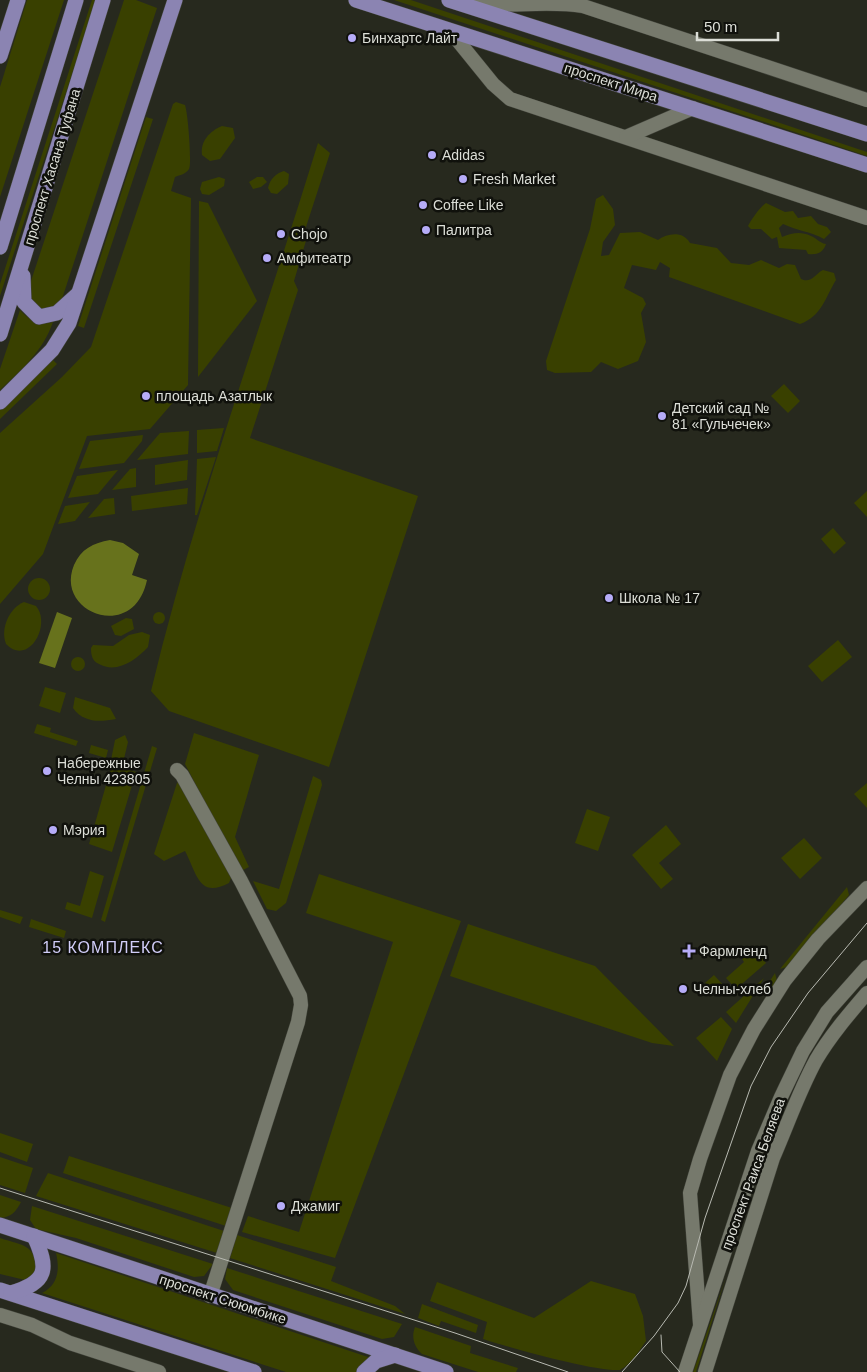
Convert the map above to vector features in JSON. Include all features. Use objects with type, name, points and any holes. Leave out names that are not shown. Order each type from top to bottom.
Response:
[{"type":"main road","points":[[0,56],[18,0]]},
{"type":"main road","name":"проспект Хасана Туфана","points":[[0,247],[76,0]]},
{"type":"main road","name":"проспект Хасана Туфана","points":[[0,334],[103,0]]},
{"type":"main road","name":"проспект Мира","points":[[356,0],[867,165]]},
{"type":"main road","name":"проспект Мира","points":[[450,0],[867,134]]},
{"type":"main road","points":[[0,402],[52,350],[69,323],[176,3]]},
{"type":"main road","points":[[22,267],[24,302],[38,317],[57,313],[79,293]]},
{"type":"main road","name":"проспект Сююмбике","points":[[0,1225],[210,1296],[446,1372]]},
{"type":"main road","points":[[5,1291],[26,1289],[40,1279],[43,1268],[41,1250],[34,1236]]},
{"type":"main road","points":[[5,1291],[254,1372]]},
{"type":"main road","points":[[364,1372],[376,1361],[395,1356]]},
{"type":"street","points":[[450,0],[484,5],[556,1],[583,6],[867,100]]},
{"type":"street","points":[[450,31],[492,84],[510,99],[867,218]]},
{"type":"street","points":[[626,137],[693,108]]},
{"type":"street","points":[[177,770],[241,881],[300,996],[301,1005],[298,1022],[210,1296]]},
{"type":"street","points":[[700,1324],[690,1193],[700,1158],[730,1075],[754,1029],[785,980],[818,939],[867,888]]},
{"type":"street","name":"проспект Раиса Беляева","points":[[685,1372],[758,1151],[781,1098],[803,1051],[827,1012],[867,967]]},
{"type":"street","name":"проспект Раиса Беляева","points":[[705,1372],[781,1139],[816,1060],[840,1025],[867,993]]},
{"type":"street","points":[[0,1314],[32,1325],[70,1343],[159,1372]]},
{"type":"shaded area","points":[[27,0],[64,0],[0,197],[0,87]]},
{"type":"shaded area","points":[[92,0],[96,0],[0,296],[0,284]]},
{"type":"shaded area","points":[[124,0],[136,0],[157,8],[61,302],[50,311],[36,309],[27,293]]},
{"type":"shaded area","points":[[394,0],[411,0],[867,152],[867,156]]},
{"type":"shaded area","points":[[176,102],[185,105],[190,149],[189,169],[175,177],[171,191],[191,198],[188,385],[150,429],[87,436],[43,554],[0,604],[0,433],[62,377],[91,347],[173,104]]},
{"type":"shaded area","points":[[146,117],[153,119],[84,328],[78,326]]},
{"type":"shaded area","points":[[222,126],[233,128],[235,138],[220,159],[210,161],[202,155],[204,141],[210,134]]},
{"type":"shaded area","points":[[318,143],[330,153],[305,230],[308,234],[294,281],[298,290],[250,438],[418,496],[329,767],[169,711],[151,691],[188,552]]},
{"type":"shaded area","points":[[284,171],[289,174],[288,184],[277,194],[271,193],[268,188],[270,182],[276,175]]},
{"type":"shaded area","points":[[219,177],[225,179],[224,186],[209,195],[202,194],[200,189],[202,182]]},
{"type":"shaded area","points":[[257,177],[263,177],[267,182],[261,187],[253,189],[249,182]]},
{"type":"shaded area","points":[[603,195],[613,209],[615,225],[603,242],[601,256],[609,255],[620,233],[640,232],[658,240],[675,234],[683,236],[690,243],[717,248],[731,263],[749,265],[761,260],[779,268],[787,264],[795,265],[801,279],[808,280],[823,270],[834,273],[836,280],[818,311],[807,321],[800,324],[669,277],[670,268],[660,262],[656,270],[632,265],[624,288],[643,298],[646,304],[641,313],[646,342],[638,361],[618,369],[601,362],[591,372],[555,373],[547,370],[546,361],[590,229],[596,199]]},
{"type":"shaded area","points":[[199,201],[208,203],[257,301],[198,377]]},
{"type":"shaded area","points":[[766,203],[785,212],[793,211],[798,218],[811,216],[818,224],[827,227],[831,232],[824,239],[783,224],[779,228],[782,237],[800,233],[813,237],[826,244],[823,250],[817,254],[808,254],[806,250],[779,248],[777,237],[772,239],[761,229],[751,229],[748,226],[749,223],[758,210]]},
{"type":"shaded area","points":[[20,310],[35,322],[53,322],[38,351],[0,390],[0,369]]},
{"type":"shaded area","points":[[53,360],[57,364],[0,419],[0,409]]},
{"type":"shaded area","points":[[784,384],[800,401],[788,413],[771,396]]},
{"type":"shaded area","points":[[224,428],[217,451],[197,453],[197,430]]},
{"type":"shaded area","points":[[189,431],[188,454],[137,460],[160,433]]},
{"type":"shaded area","points":[[143,435],[142,441],[124,463],[79,469],[90,441]]},
{"type":"shaded area","points":[[216,457],[197,515],[195,515],[197,459]]},
{"type":"shaded area","points":[[188,460],[187,480],[155,485],[155,465]]},
{"type":"shaded area","points":[[136,468],[136,487],[112,490],[130,469]]},
{"type":"shaded area","points":[[118,470],[98,494],[68,498],[77,476]]},
{"type":"shaded area","points":[[188,488],[187,504],[132,511],[131,496]]},
{"type":"shaded area","points":[[867,491],[867,517],[854,503]]},
{"type":"shaded area","points":[[114,498],[115,514],[88,518],[104,499]]},
{"type":"shaded area","points":[[90,502],[75,521],[58,524],[65,506]]},
{"type":"shaded area","points":[[833,528],[846,543],[834,554],[821,539]]},
{"type":"shaded area","points":[[110,540],[123,543],[139,554],[132,575],[147,580],[139,599],[127,611],[113,616],[98,614],[85,607],[75,596],[71,582],[74,565],[80,555],[93,545]]},
{"type":"shaded area","points":[[39,578],[47,581],[50,589],[47,597],[39,600],[31,597],[28,589],[31,581]]},
{"type":"shaded area","points":[[24,602],[36,606],[40,614],[41,623],[35,641],[29,647],[22,650],[14,650],[6,644],[4,638],[5,626],[10,614]]},
{"type":"shaded area","points":[[57,612],[72,618],[55,668],[39,663]]},
{"type":"shaded area","points":[[161,612],[164,613],[164,623],[157,624],[154,623],[153,616],[154,613]]},
{"type":"shaded area","points":[[126,618],[132,619],[134,629],[121,636],[115,635],[111,626]]},
{"type":"shaded area","points":[[142,632],[150,635],[148,647],[132,661],[119,666],[106,667],[93,659],[91,648],[93,645],[113,646],[129,635]]},
{"type":"shaded area","points":[[838,640],[852,657],[822,682],[808,666]]},
{"type":"shaded area","points":[[78,657],[83,659],[85,664],[83,669],[78,671],[73,669],[71,664],[73,659]]},
{"type":"shaded area","points":[[45,687],[66,693],[60,713],[39,706]]},
{"type":"shaded area","points":[[75,697],[110,708],[116,719],[98,721],[87,719],[73,708]]},
{"type":"shaded area","points":[[37,724],[51,728],[50,732],[78,741],[76,746],[34,733]]},
{"type":"shaded area","points":[[194,733],[259,755],[235,837],[249,867],[241,871],[185,764]]},
{"type":"shaded area","points":[[125,735],[128,742],[123,763],[111,760],[115,740]]},
{"type":"shaded area","points":[[91,745],[108,750],[106,758],[89,753]]},
{"type":"shaded area","points":[[152,746],[157,748],[105,922],[101,920]]},
{"type":"shaded area","points":[[118,766],[136,772],[112,852],[89,844],[111,768],[117,770]]},
{"type":"shaded area","points":[[313,776],[321,780],[322,785],[286,903],[276,911],[267,909],[253,881],[279,889]]},
{"type":"shaded area","points":[[179,781],[231,878],[229,883],[211,888],[205,886],[196,875],[185,851],[164,861],[154,854]]},
{"type":"shaded area","points":[[867,783],[867,808],[854,794]]},
{"type":"shaded area","points":[[587,809],[610,817],[598,851],[575,843]]},
{"type":"shaded area","points":[[666,825],[681,844],[659,863],[673,879],[661,889],[632,855]]},
{"type":"shaded area","points":[[804,838],[822,858],[800,879],[781,858]]},
{"type":"shaded area","points":[[90,871],[104,876],[92,918],[65,909],[67,902],[80,906]]},
{"type":"shaded area","points":[[319,874],[461,921],[335,1258],[242,1232],[248,1216],[299,1232],[393,942],[306,913]]},
{"type":"shaded area","points":[[847,887],[849,895],[790,966],[780,969]]},
{"type":"shaded area","points":[[0,910],[23,917],[20,924],[0,917]]},
{"type":"shaded area","points":[[31,919],[66,931],[64,938],[29,927]]},
{"type":"shaded area","points":[[468,924],[595,966],[674,1046],[652,1043],[450,976]]},
{"type":"shaded area","points":[[753,953],[761,956],[766,963],[736,989],[726,978],[744,962],[742,959]]},
{"type":"shaded area","points":[[775,973],[777,981],[768,995],[761,995]]},
{"type":"shaded area","points":[[714,975],[724,986],[716,994],[705,983]]},
{"type":"shaded area","points":[[764,978],[736,1023],[726,1012]]},
{"type":"shaded area","points":[[721,1017],[732,1029],[717,1061],[696,1038]]},
{"type":"shaded area","points":[[0,1133],[33,1144],[27,1162],[0,1152]]},
{"type":"shaded area","points":[[69,1156],[232,1208],[226,1226],[63,1173]]},
{"type":"shaded area","points":[[0,1157],[33,1168],[25,1193],[0,1185]]},
{"type":"shaded area","points":[[48,1173],[224,1231],[217,1253],[36,1196]]},
{"type":"shaded area","points":[[0,1195],[21,1202],[13,1213],[0,1218]]},
{"type":"shaded area","points":[[32,1206],[213,1264],[204,1276],[194,1277],[76,1238],[36,1229],[30,1220]]},
{"type":"shaded area","points":[[237,1235],[336,1267],[331,1281],[395,1306],[405,1314],[230,1258]]},
{"type":"shaded area","points":[[0,1238],[22,1245],[31,1251],[34,1256],[36,1273],[25,1280],[0,1274]]},
{"type":"shaded area","points":[[56,1253],[374,1359],[360,1372],[286,1372],[42,1293],[52,1286],[55,1281],[58,1271]]},
{"type":"shaded area","points":[[227,1268],[402,1324],[394,1337],[382,1339],[233,1290],[225,1279]]},
{"type":"shaded area","points":[[726,1277],[696,1372],[693,1372]]},
{"type":"shaded area","points":[[591,1281],[635,1294],[643,1316],[646,1341],[631,1361],[620,1370],[608,1370],[573,1363],[483,1339],[487,1322],[430,1301],[437,1282],[534,1318]]},
{"type":"shaded area","points":[[422,1304],[478,1325],[476,1333],[441,1321],[439,1326],[418,1318]]},
{"type":"shaded area","points":[[415,1327],[471,1346],[470,1353],[518,1368],[516,1372],[478,1372],[422,1354],[414,1342],[413,1334]]},
{"type":"tram line","points":[[622,1372],[654,1336],[678,1303],[686,1286],[705,1218],[751,1086],[771,1047],[808,993],[867,923]]},
{"type":"tram line","points":[[0,1188],[455,1333],[568,1372]]},
{"type":"tram line","points":[[661,1335],[662,1352],[680,1372]]},
{"type":"place","name":"Бинхартс Лайт","points":[[352,38]]},
{"type":"place","name":"Adidas","points":[[432,155]]},
{"type":"place","name":"Fresh Market","points":[[463,179]]},
{"type":"place","name":"Coffee Like","points":[[423,205]]},
{"type":"place","name":"Палитра","points":[[426,230]]},
{"type":"place","name":"Chojo","points":[[281,234]]},
{"type":"place","name":"Амфитеатр","points":[[267,258]]},
{"type":"place","name":"площадь Азатлык","points":[[146,396]]},
{"type":"place","name":"Детский сад № 81 «Гульчечек»","points":[[662,416]]},
{"type":"place","name":"Школа № 17","points":[[609,598]]},
{"type":"place","name":"Набережные Челны 423805","points":[[47,771]]},
{"type":"place","name":"Мэрия","points":[[53,830]]},
{"type":"place","name":"Фармленд","points":[[689,951]]},
{"type":"place","name":"Челны-хлеб","points":[[683,989]]},
{"type":"place","name":"Джамиг","points":[[281,1206]]},
{"type":"district","name":"15 КОМПЛЕКС","points":[[103,947]]}]
